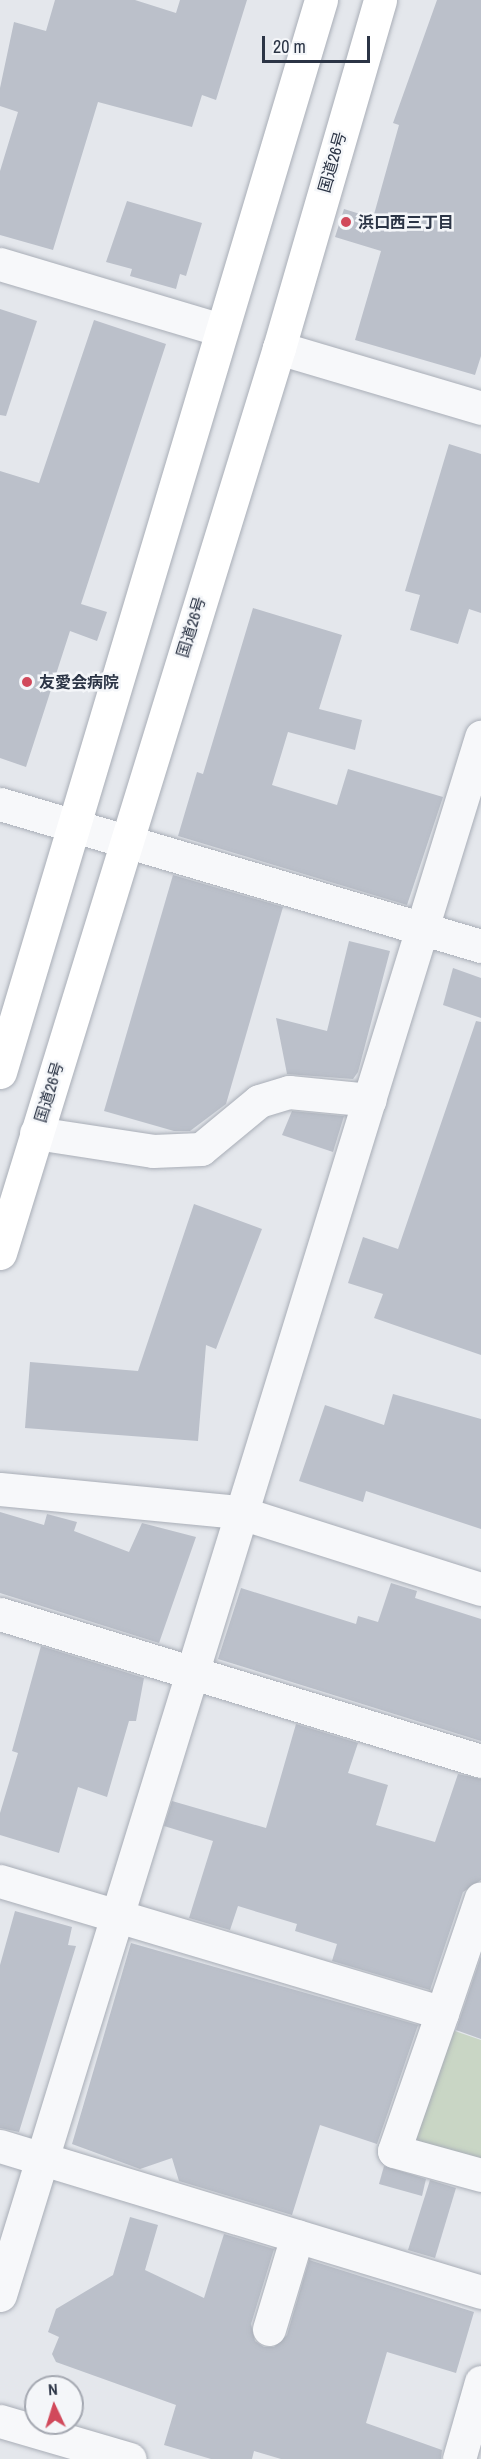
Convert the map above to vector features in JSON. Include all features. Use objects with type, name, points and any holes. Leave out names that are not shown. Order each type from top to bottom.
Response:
[{"type":"highway","points":[[0,1072],[321,0]]},
{"type":"highway","name":"国道26号","points":[[0,1254],[124,841],[279,348],[380,0]]},
{"type":"street","points":[[0,264],[221,330]]},
{"type":"street","points":[[279,348],[481,408]]},
{"type":"street","points":[[0,2295],[238,1512],[424,928],[481,737]]},
{"type":"street","points":[[0,804],[481,946]]},
{"type":"street","points":[[36,1133],[153,1151],[201,1149],[260,1101],[279,1095],[370,1100]]},
{"type":"street","points":[[0,1489],[238,1512],[481,1589]]},
{"type":"street","points":[[0,1614],[481,1761]]},
{"type":"street","points":[[0,1881],[442,2013]]},
{"type":"street","points":[[481,1898],[394,2151],[481,2175]]},
{"type":"street","points":[[0,2146],[481,2292]]},
{"type":"street","points":[[269,2329],[297,2236]]},
{"type":"street","points":[[459,2459],[481,2382]]},
{"type":"street","points":[[0,2421],[130,2459]]},
{"type":"green space","points":[[449,2029],[481,2040],[481,2169],[406,2147]]},
{"type":"building","points":[[55,0],[135,0],[176,13],[180,0],[247,0],[216,100],[202,95],[192,127],[98,102],[53,250],[0,235],[0,171],[18,112],[0,106],[0,88],[14,22],[46,31]]},
{"type":"building","points":[[437,0],[481,0],[481,356],[475,375],[355,340],[381,251],[335,237],[344,209],[373,218],[399,125],[393,123]]},
{"type":"building","points":[[127,201],[202,223],[186,276],[180,274],[176,289],[130,276],[132,269],[106,262]]},
{"type":"building","points":[[0,309],[37,321],[6,416],[0,415]]},
{"type":"building","points":[[94,320],[166,344],[81,604],[107,612],[97,641],[70,631],[26,767],[0,758],[0,471],[39,483]]},
{"type":"building","points":[[449,444],[481,454],[481,613],[469,609],[458,644],[410,630],[420,595],[405,591]]},
{"type":"building","points":[[253,608],[342,635],[319,709],[362,720],[355,750],[288,732],[272,785],[337,805],[348,769],[443,797],[407,905],[178,836],[197,772],[203,774]]},
{"type":"building","points":[[173,875],[283,907],[226,1104],[190,1131],[174,1131],[104,1111]]},
{"type":"building","points":[[349,941],[390,951],[358,1072],[353,1079],[287,1074],[276,1018],[327,1031]]},
{"type":"building","points":[[453,968],[481,978],[481,1018],[443,1005]]},
{"type":"building","points":[[476,1021],[481,1022],[481,1355],[374,1318],[383,1294],[348,1283],[363,1237],[398,1249]]},
{"type":"building","points":[[292,1111],[344,1116],[333,1152],[282,1135]]},
{"type":"building","points":[[194,1204],[262,1229],[216,1349],[206,1345],[198,1441],[25,1428],[30,1362],[138,1371]]},
{"type":"building","points":[[393,1394],[481,1419],[481,1529],[366,1491],[363,1502],[299,1481],[325,1405],[384,1425]]},
{"type":"building","points":[[0,1512],[44,1525],[47,1514],[77,1522],[74,1531],[129,1552],[142,1523],[196,1537],[159,1643],[0,1593]]},
{"type":"building","points":[[391,1583],[417,1591],[415,1598],[481,1619],[481,1741],[218,1659],[241,1588],[356,1624],[358,1616],[378,1622]]},
{"type":"building","points":[[41,1646],[144,1678],[136,1721],[129,1721],[107,1797],[78,1787],[59,1853],[0,1835],[0,1813],[18,1753],[12,1751]]},
{"type":"building","points":[[296,1724],[358,1743],[348,1773],[388,1785],[376,1825],[435,1842],[458,1774],[481,1779],[481,1880],[463,1892],[430,1990],[332,1961],[337,1944],[295,1931],[297,1924],[238,1906],[230,1930],[189,1918],[213,1841],[164,1826],[172,1801],[266,1828]]},
{"type":"building","points":[[15,1911],[72,1927],[68,1945],[76,1946],[19,2132],[0,2128],[0,1965]]},
{"type":"building","points":[[131,1943],[418,2025],[377,2144],[320,2125],[292,2215],[179,2181],[172,2158],[140,2169],[72,2144]]},
{"type":"building","points":[[481,1956],[481,2039],[456,2030]]},
{"type":"building","points":[[384,2166],[426,2179],[422,2196],[379,2184]]},
{"type":"building","points":[[430,2180],[456,2188],[435,2258],[408,2250]]},
{"type":"building","points":[[130,2217],[158,2225],[145,2270],[204,2298],[224,2234],[274,2249],[251,2324],[255,2341],[264,2347],[274,2347],[287,2335],[309,2260],[474,2312],[456,2373],[387,2352],[366,2423],[442,2450],[441,2459],[281,2459],[254,2451],[252,2459],[211,2459],[164,2445],[176,2405],[56,2362],[52,2354],[59,2337],[48,2332],[56,2309],[113,2275]]},
{"type":"place","name":"浜口西三丁目","points":[[346,222]]},
{"type":"place","name":"友愛会病院","points":[[27,682]]}]
